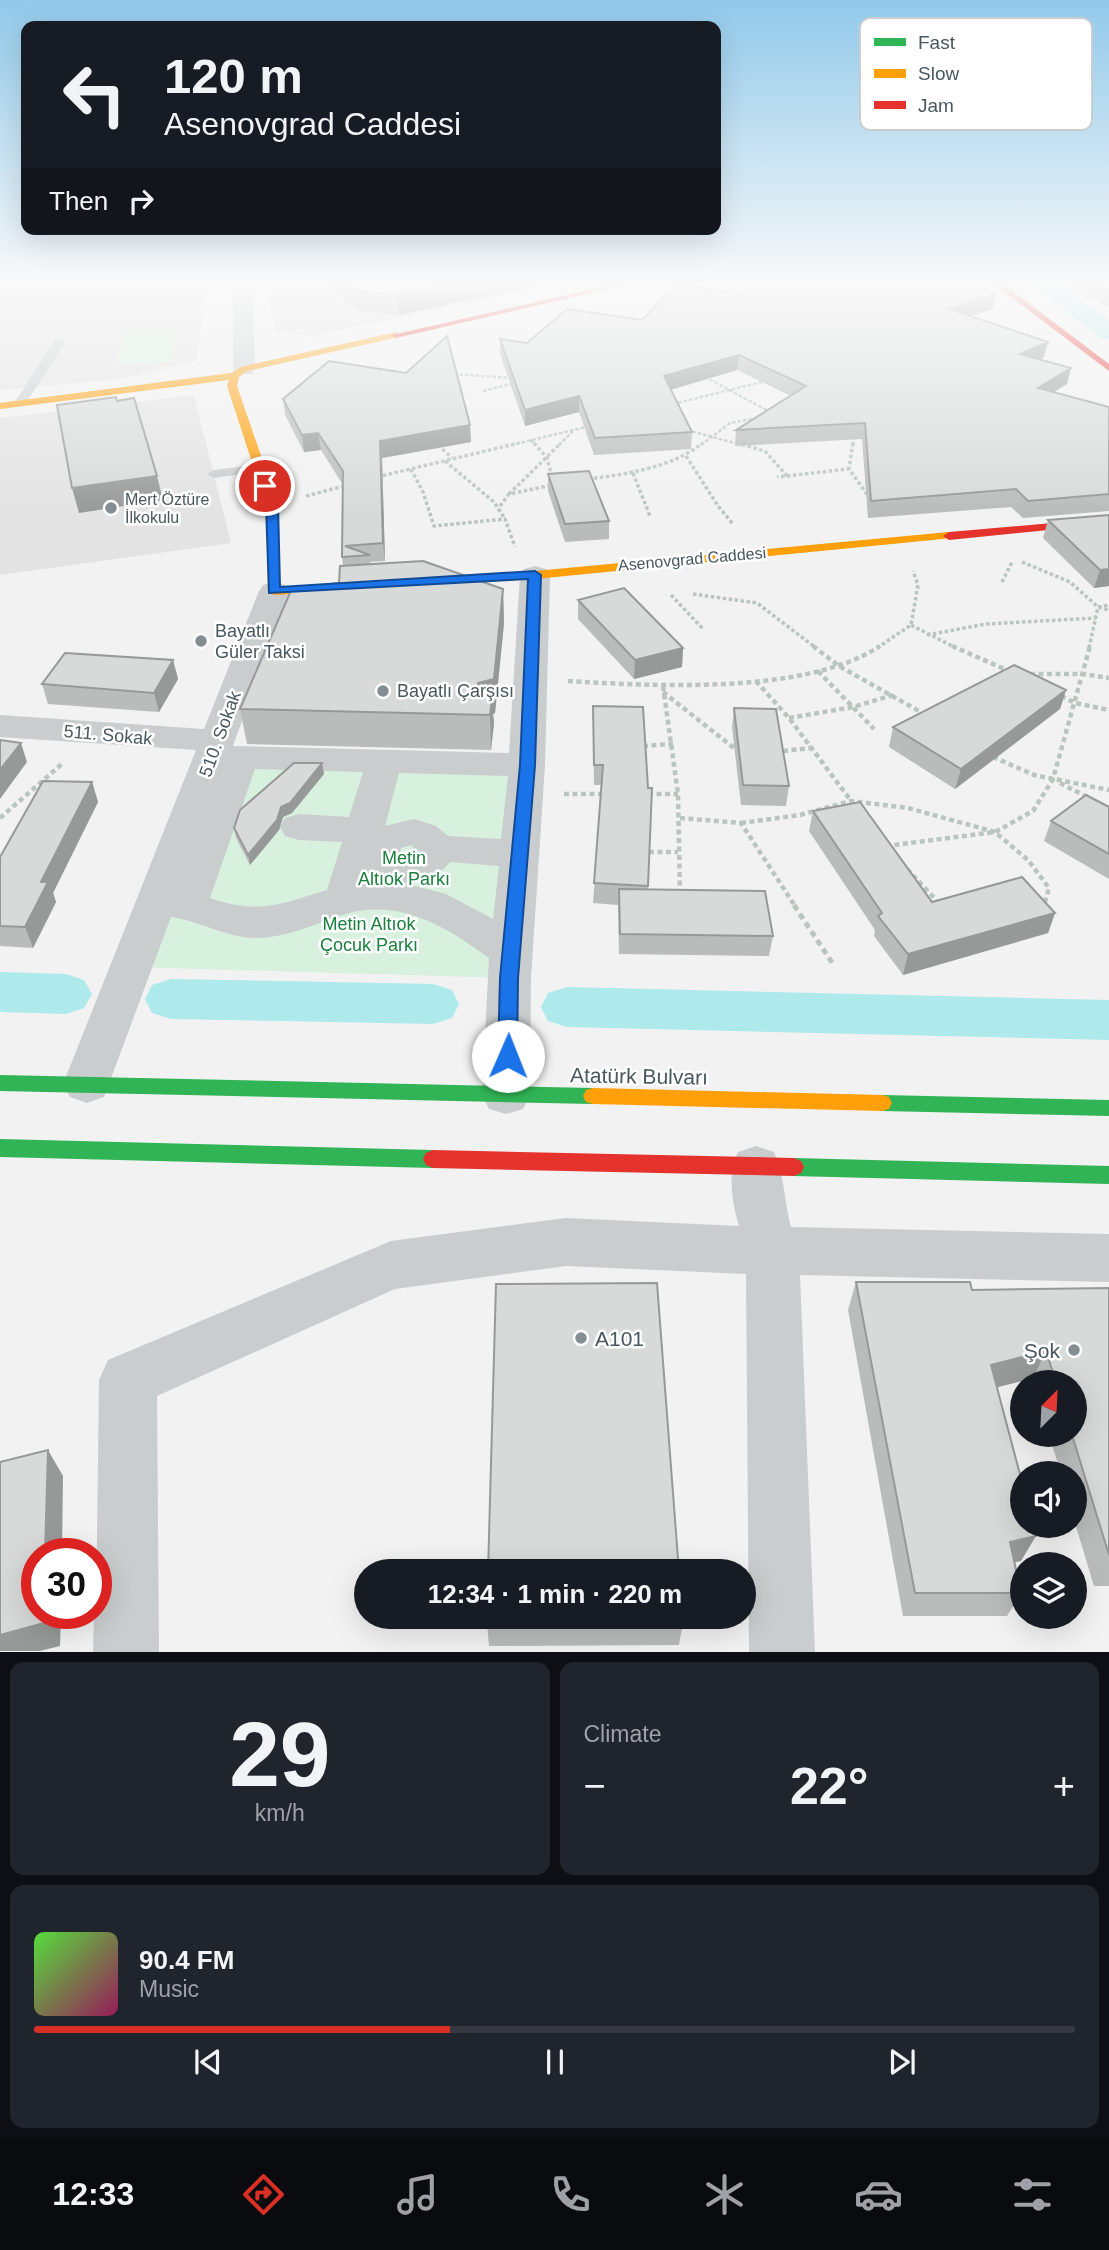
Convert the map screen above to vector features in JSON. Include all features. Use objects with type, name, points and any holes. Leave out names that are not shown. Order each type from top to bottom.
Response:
[{"type":"main road","points":[[0,406],[239,373],[291,361]]},
{"type":"main road","name":"510. Sokak","points":[[239,373],[232,386],[272,505],[274,591]]},
{"type":"main road","name":"Asenovgrad Caddesi","points":[[410,583],[535,575],[1109,521]]},
{"type":"main road","points":[[274,591],[355,586]]},
{"type":"main road","name":"Atatürk Bulvarı","points":[[0,1083],[1109,1108]]},
{"type":"main road","points":[[0,1148],[1109,1175]]},
{"type":"street","name":"510. Sokak","points":[[239,373],[240,361]]},
{"type":"street","points":[[506,1095],[511,952],[526,780],[535,575]]},
{"type":"street","name":"510. Sokak","points":[[87,1084],[172,903],[274,591]]},
{"type":"street","name":"511. Sokak","points":[[0,726],[96,734],[223,752],[384,762],[526,780]]},
{"type":"street","points":[[172,903],[213,917],[241,923],[262,923],[314,912],[365,894],[378,857],[384,762]]},
{"type":"street","points":[[299,827],[378,857],[511,952]]},
{"type":"street","points":[[378,857],[520,854]]},
{"type":"street","points":[[756,1167],[760,1209],[772,1251],[782,1651]]},
{"type":"street","points":[[127,1651],[128,1380],[391,1265],[566,1242],[772,1251],[1109,1258]]},
{"type":"lane","points":[[20,403],[47,361]]},
{"type":"lane","points":[[214,474],[259,468]]},
{"type":"path","points":[[452,373],[518,380],[483,391]]},
{"type":"path","points":[[580,480],[633,473],[686,456],[730,423],[775,415],[733,390],[700,375]]},
{"type":"path","points":[[670,405],[771,380]]},
{"type":"path","points":[[372,479],[590,426],[587,417]]},
{"type":"path","points":[[855,427],[849,468],[867,495],[876,502]]},
{"type":"path","points":[[680,428],[765,451],[787,475]]},
{"type":"path","points":[[500,506],[575,429]]},
{"type":"path","points":[[509,494],[554,484],[547,457],[530,439]]},
{"type":"path","points":[[432,440],[453,458]]},
{"type":"path","points":[[686,456],[718,506],[739,531]]},
{"type":"path","points":[[444,461],[500,506],[520,559],[535,575]]},
{"type":"path","points":[[411,468],[423,492],[434,526],[505,519]]},
{"type":"path","points":[[777,477],[849,468]]},
{"type":"path","points":[[633,473],[650,516]]},
{"type":"path","points":[[295,499],[359,482]]},
{"type":"path","points":[[1002,582],[1013,558],[1070,582],[1098,607],[1109,607]]},
{"type":"path","points":[[529,675],[562,681],[663,688],[756,681],[839,666],[876,649],[911,625],[918,585],[912,566]]},
{"type":"path","points":[[680,592],[667,590],[704,630]]},
{"type":"path","points":[[693,594],[757,603],[839,666],[936,722]]},
{"type":"path","points":[[885,846],[995,832],[1033,811],[1053,779],[1084,674],[1098,607]]},
{"type":"path","points":[[926,635],[986,624],[1096,618]]},
{"type":"path","points":[[911,625],[926,635],[1015,674],[1005,676]]},
{"type":"path","points":[[817,671],[874,729]]},
{"type":"path","points":[[1029,674],[1084,674],[1109,678]]},
{"type":"path","points":[[756,681],[789,718],[858,810]]},
{"type":"path","points":[[663,688],[678,794],[681,899]]},
{"type":"path","points":[[663,688],[734,748]]},
{"type":"path","points":[[1051,691],[1075,703],[1109,710]]},
{"type":"path","points":[[789,718],[853,707],[893,695]]},
{"type":"path","points":[[0,818],[96,734]]},
{"type":"path","points":[[643,746],[673,744]]},
{"type":"path","points":[[783,751],[811,747]]},
{"type":"path","points":[[991,756],[1002,763],[1053,779],[1109,790]]},
{"type":"path","points":[[1053,779],[1098,803]]},
{"type":"path","points":[[526,780],[608,794]]},
{"type":"path","points":[[636,794],[678,794]]},
{"type":"path","points":[[680,818],[741,823],[800,815],[851,800],[908,808],[995,832],[1028,860],[1049,888],[1042,911]]},
{"type":"path","points":[[741,823],[832,964]]},
{"type":"path","points":[[878,837],[894,856]]},
{"type":"path","points":[[649,852],[678,852]]},
{"type":"path","points":[[904,866],[942,905]]},
{"type":"shaded area","points":[[0,361],[196,361],[123,379],[0,390]]},
{"type":"shaded area","name":"Mert Öztüre İlkokulu","points":[[194,395],[231,543],[0,575],[0,418]]},
{"type":"green space","points":[[117,361],[171,361],[171,362],[116,364]]},
{"type":"green space","name":"Metin Altıok Parkı","points":[[211,757],[527,765],[509,978],[131,967]]},
{"type":"building","points":[[329,361],[406,373],[419,361],[453,361],[470,425],[380,441],[383,543],[345,546],[370,555],[342,557],[343,471],[318,433],[302,435],[283,399]]},
{"type":"building","points":[[508,361],[717,361],[664,376],[692,432],[595,438],[579,396],[525,410]]},
{"type":"building","points":[[752,361],[1046,361],[1071,368],[1038,388],[1109,407],[1109,494],[1028,501],[1016,489],[871,501],[865,423],[736,430],[806,386]]},
{"type":"building","name":"Mert Öztüre İlkokulu","points":[[116,397],[117,401],[134,398],[157,476],[72,488],[57,405]]},
{"type":"building","points":[[589,471],[609,521],[565,524],[548,474]]},
{"type":"building","points":[[1109,515],[1109,569],[1100,570],[1048,520]]},
{"type":"building","name":"Bayatlı Çarşısı","points":[[423,561],[503,589],[494,679],[478,683],[479,688],[493,689],[490,715],[240,709],[292,588],[339,583],[340,566]]},
{"type":"building","points":[[624,588],[683,648],[635,660],[578,600]]},
{"type":"building","points":[[65,653],[173,660],[154,693],[42,684]]},
{"type":"building","points":[[1014,665],[1066,690],[961,769],[893,727]]},
{"type":"building","points":[[593,706],[643,707],[648,788],[652,788],[648,886],[594,883],[603,765],[594,765]]},
{"type":"building","points":[[734,708],[776,709],[789,786],[743,785]]},
{"type":"building","points":[[0,740],[21,743],[0,770]]},
{"type":"building","points":[[294,763],[322,763],[290,803],[281,807],[277,820],[248,855],[234,828],[240,810]]},
{"type":"building","points":[[43,781],[92,782],[41,882],[48,882],[25,927],[0,926],[0,857]]},
{"type":"building","points":[[1086,795],[1109,807],[1109,854],[1051,821]]},
{"type":"building","points":[[860,802],[932,902],[1022,877],[1055,913],[908,954],[878,916],[882,913],[813,811]]},
{"type":"building","points":[[619,889],[765,891],[773,936],[620,934]]},
{"type":"building","points":[[856,1282],[970,1282],[972,1290],[1109,1288],[1109,1555],[1087,1484],[1087,1461],[1080,1461],[1076,1447],[1087,1447],[1087,1370],[1052,1370],[1046,1351],[991,1365],[1010,1437],[1010,1447],[1013,1447],[1016,1461],[1010,1461],[1010,1538],[1027,1538],[1010,1542],[1012,1552],[1010,1552],[1010,1593],[915,1593]]},
{"type":"building","points":[[657,1283],[678,1559],[488,1559],[496,1284]]},
{"type":"building","points":[[48,1450],[45,1538],[21,1538],[22,1629],[0,1635],[0,1462]]},
{"type":"waterway","points":[[0,992],[66,994]]},
{"type":"waterway","points":[[171,999],[433,1004]]},
{"type":"waterway","points":[[567,1007],[1109,1020]]},
{"type":"traffic: fast","points":[[0,1083],[593,1096]]},
{"type":"traffic: fast","points":[[882,1103],[1109,1108]]},
{"type":"traffic: fast","points":[[0,1148],[433,1159]]},
{"type":"traffic: fast","points":[[794,1167],[1109,1175]]},
{"type":"traffic: slow","points":[[0,406],[234,376],[244,369],[279,361]]},
{"type":"traffic: slow","points":[[234,376],[232,386],[272,505],[274,591],[343,587]]},
{"type":"traffic: slow","points":[[421,582],[535,575],[949,536]]},
{"type":"traffic: slow","points":[[593,1096],[882,1103]]},
{"type":"traffic: jam","points":[[1100,361],[1109,368]]},
{"type":"traffic: jam","points":[[949,536],[1109,521]]},
{"type":"traffic: jam","points":[[433,1159],[794,1167]]},
{"type":"place","name":"Mert Öztüre İlkokulu","points":[[111,508]]},
{"type":"place","name":"Bayatlı Güler Taksi","points":[[201,641]]},
{"type":"place","name":"Bayatlı Çarşısı","points":[[383,691]]},
{"type":"place","name":"A101","points":[[581,1338]]},
{"type":"place","name":"Şok","points":[[1074,1350]]},
{"type":"route","points":[[265,486],[272,505],[274,591],[535,575],[527,765],[509,978],[508,1056]]},
{"type":"park label","name":"Metin Altıok Çocuk Parkı","points":[[369,934]]}]
